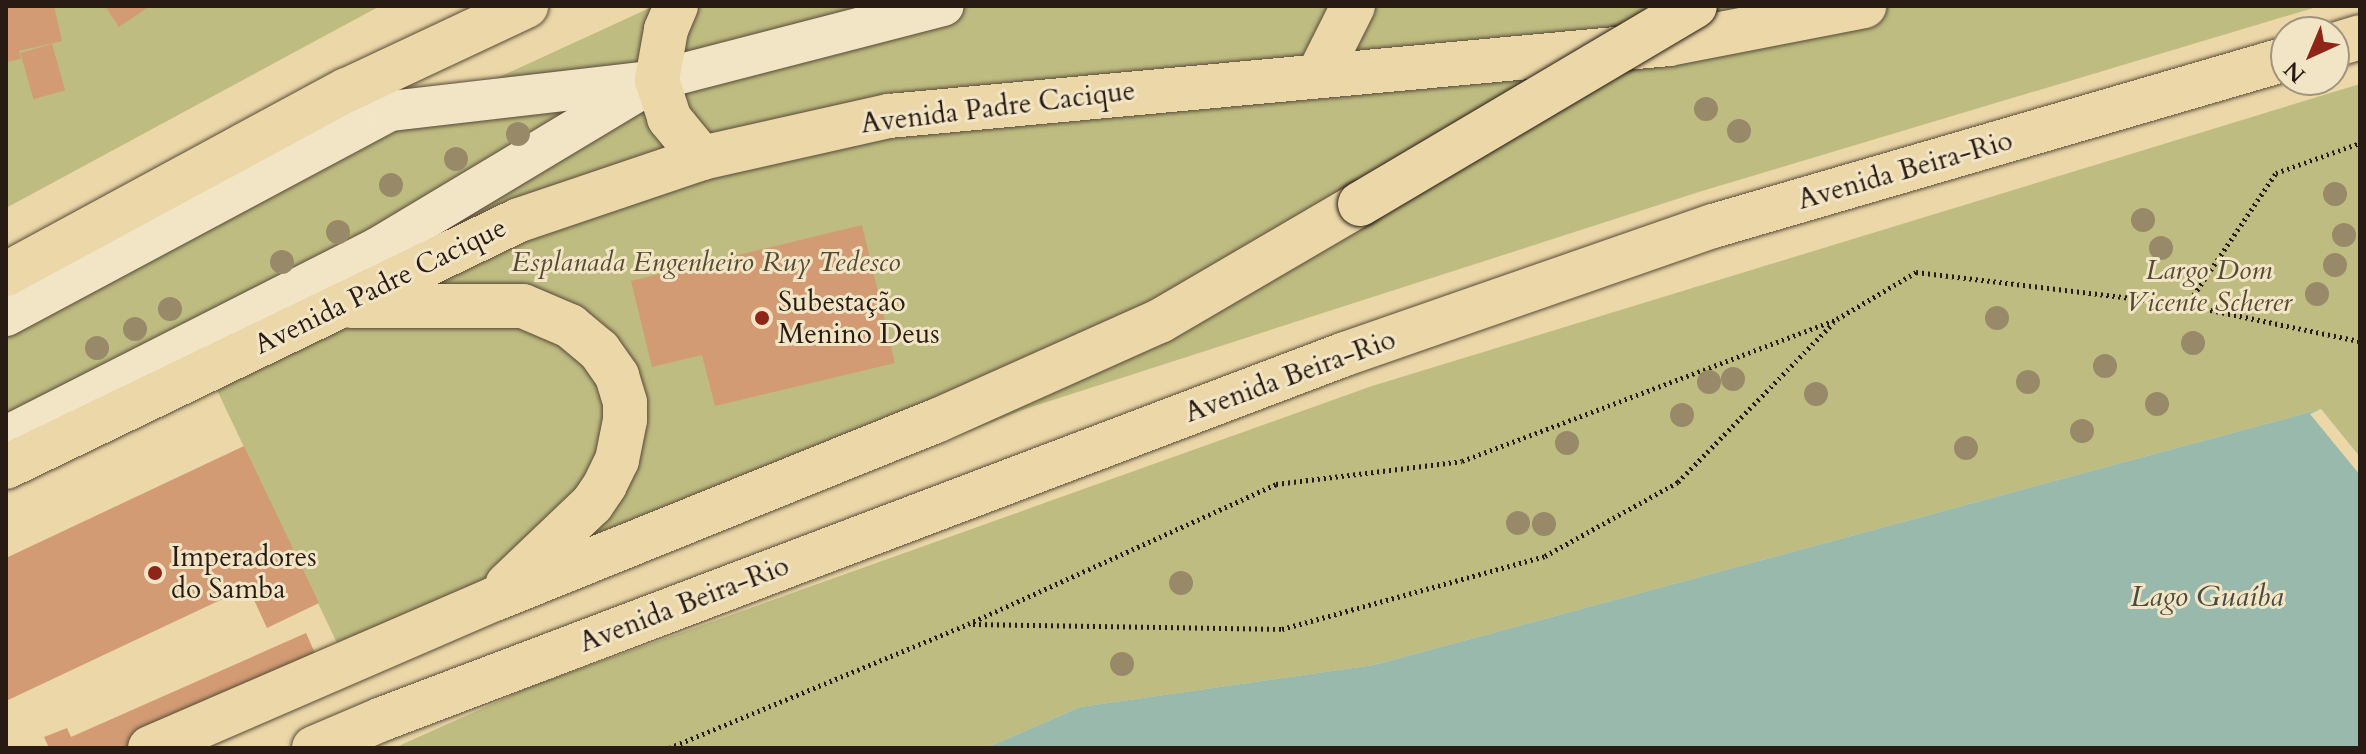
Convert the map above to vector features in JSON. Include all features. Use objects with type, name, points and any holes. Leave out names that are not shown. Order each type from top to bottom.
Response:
[{"type":"main road","points":[[6,274],[347,90],[526,6]]},
{"type":"main road","points":[[676,6],[666,30],[657,80],[669,118],[702,158]]},
{"type":"main road","points":[[1319,74],[1353,6]]},
{"type":"main road","points":[[150,748],[495,599],[936,421],[1160,321],[1695,6]]},
{"type":"main road","name":"Avenida Padre Cacique","points":[[6,467],[519,220],[702,158],[889,116],[1669,44],[1864,6]]},
{"type":"main road","name":"Avenida Beira-Rio","points":[[314,748],[412,707],[1360,349],[1713,226],[2270,64]]},
{"type":"main road","points":[[337,306],[523,306],[570,326],[599,350],[617,376],[625,403],[625,420],[617,460],[605,485],[592,504],[534,556],[495,599]]},
{"type":"lane","points":[[6,316],[390,111],[657,80],[944,6]]},
{"type":"lane","points":[[347,90],[657,80]]},
{"type":"lane","points":[[337,306],[657,80]]},
{"type":"lane","points":[[6,436],[377,248],[657,80]]},
{"type":"path","points":[[2187,305],[2276,173],[2360,143]]},
{"type":"path","points":[[669,748],[968,624],[1276,484],[1462,461],[1837,319],[1916,272],[2187,305],[2360,341]]},
{"type":"path","points":[[968,624],[1282,629],[1545,556],[1678,482],[1837,319]]},
{"type":"green space","points":[[6,6],[380,6],[6,208]]},
{"type":"green space","name":"Esplanada Engenheiro Ruy Tedesco","points":[[654,6],[2320,6],[2287,16],[2270,16],[2270,21],[1702,191],[1025,409],[501,617],[465,589],[337,643],[187,327],[6,416],[6,332],[397,124]]},
{"type":"green space","name":"Largo Dom Vicente Scherer","points":[[2360,84],[2360,457],[2321,409],[1374,665],[1080,707],[986,748],[394,748],[532,686],[1372,386],[2321,96],[2350,96],[2350,87]]},
{"type":"water","name":"Lago Guaíba","points":[[2321,409],[2360,457],[2360,748],[986,748],[1080,707],[1374,665]]},
{"type":"pier","points":[[2321,409],[2360,457],[2360,475],[2310,414]]},
{"type":"building","points":[[6,6],[54,6],[62,41],[19,51],[21,59],[6,62]]},
{"type":"building","points":[[105,6],[150,6],[119,27]]},
{"type":"building","points":[[52,44],[65,90],[34,99],[20,53]]},
{"type":"building","name":"Subestação Menino Deus","points":[[862,225],[895,363],[715,406],[702,355],[652,367],[631,281]]},
{"type":"building","name":"Imperadores do Samba","points":[[244,446],[319,603],[267,628],[248,587],[6,701],[6,558]]},
{"type":"building","points":[[306,633],[322,669],[144,748],[49,748],[44,737],[67,728],[71,737]]},
{"type":"place","name":"Subestação Menino Deus","points":[[762,318]]},
{"type":"place","name":"Imperadores do Samba","points":[[155,573]]}]
